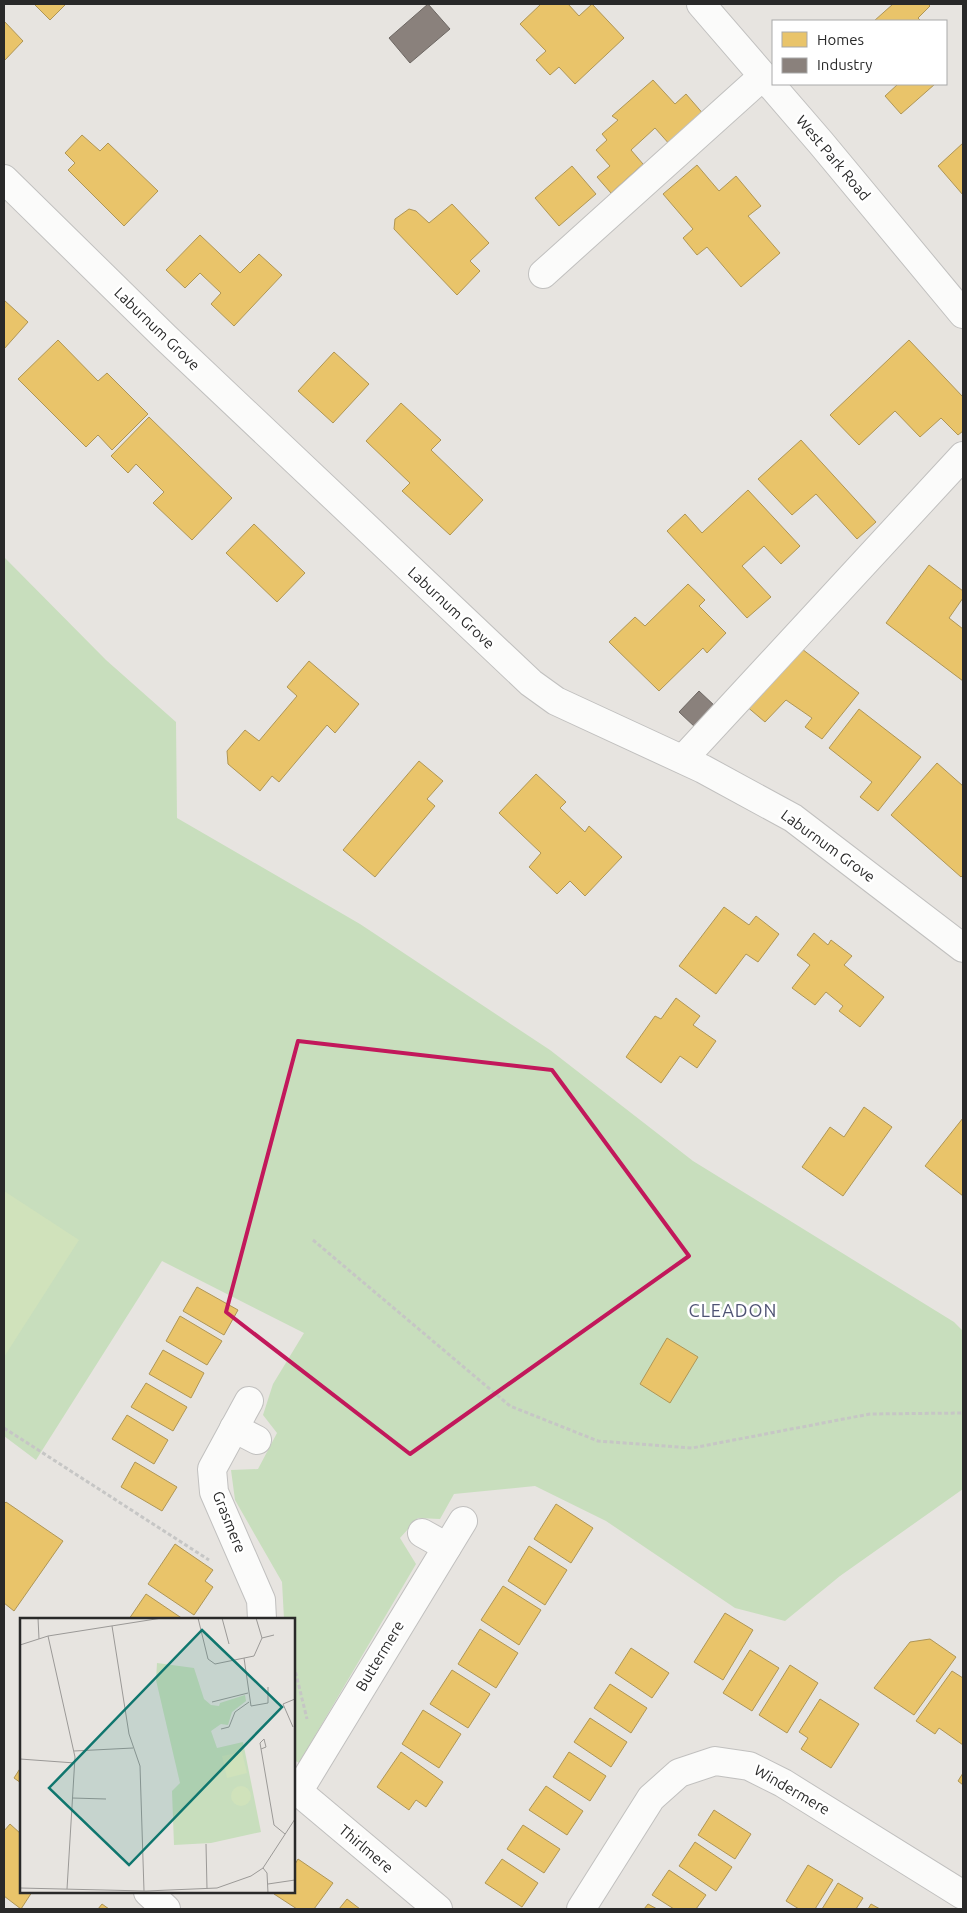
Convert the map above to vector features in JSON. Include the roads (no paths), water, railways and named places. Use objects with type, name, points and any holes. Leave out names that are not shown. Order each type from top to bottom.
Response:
[{"type":"street","name":"West Park Road","points":[[701,4],[963,313]]},
{"type":"street","points":[[543,274],[763,76]]},
{"type":"street","name":"Laburnum Grove","points":[[4,179],[179,350],[531,683],[556,701],[683,759],[793,818],[963,948]]},
{"type":"street","points":[[683,759],[963,456]]},
{"type":"street","name":"Grasmere","points":[[249,1401],[245,1434],[212,1469],[214,1492],[261,1600],[262,1618]]},
{"type":"street","name":"Buttermere","points":[[296,1790],[314,1764],[463,1520]]},
{"type":"street","points":[[422,1533],[447,1547]]},
{"type":"street","name":"Windermere","points":[[581,1909],[651,1798],[678,1773],[715,1761],[749,1766],[783,1783],[963,1895]]},
{"type":"street","name":"Thirlmere","points":[[296,1790],[438,1909]]},
{"type":"street","points":[[149,1893],[166,1909]]},
{"type":"district","name":"CLEADON","points":[[733,1311]]}]
